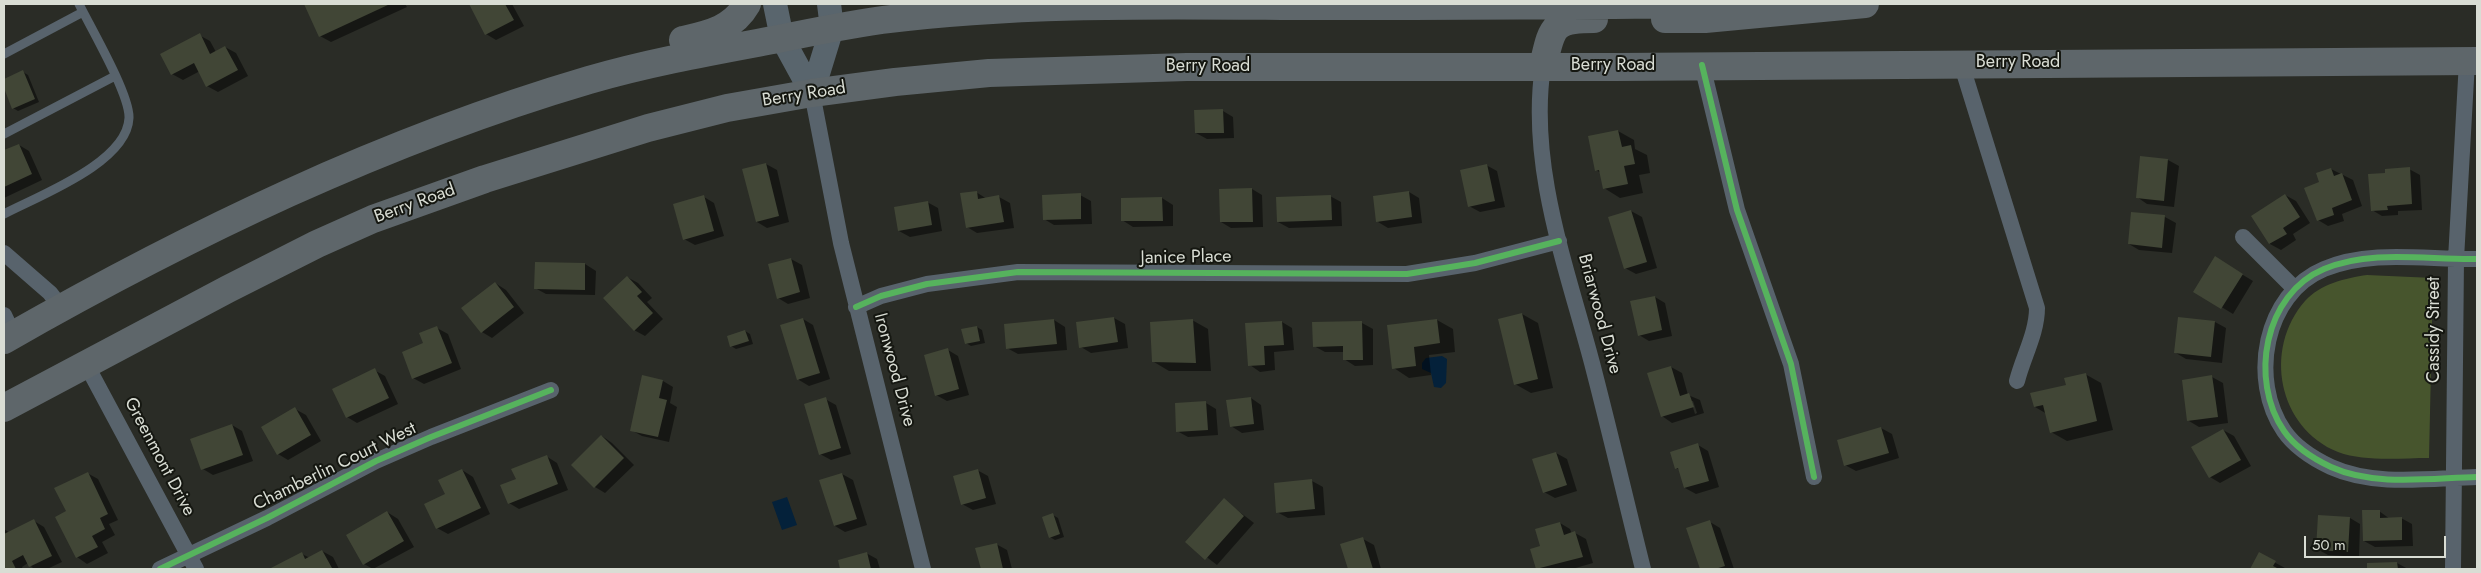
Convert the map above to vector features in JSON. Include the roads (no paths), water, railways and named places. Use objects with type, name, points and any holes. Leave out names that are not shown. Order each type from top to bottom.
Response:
[{"type":"highway","points":[[594,78],[608,58],[717,31],[739,16],[747,4]]},
{"type":"highway","points":[[7,330],[60,306],[261,204],[343,167],[456,123],[594,78],[696,54],[782,38],[831,16],[886,20],[1010,9],[1148,5],[1690,4]]},
{"type":"highway","points":[[1542,66],[1551,33],[1562,23],[1577,19],[1705,19],[1865,4]]},
{"type":"highway","name":"Berry Road","points":[[4,408],[317,244],[404,208],[485,179],[648,128],[727,108],[812,93],[989,73],[1086,69],[2472,61]]},
{"type":"main road","points":[[774,4],[782,38],[812,93]]},
{"type":"main road","points":[[812,93],[831,16]]},
{"type":"street","name":"Cassidy Street","points":[[2453,569],[2456,259],[2472,61]]},
{"type":"street","points":[[1961,63],[2037,308],[2033,333],[2024,355],[2017,381]]},
{"type":"street","points":[[1702,65],[1736,210],[1791,364],[1814,477]]},
{"type":"street","name":"Briarwood Drive","points":[[1542,66],[1539,90],[1541,140],[1546,178],[1559,241],[1618,464],[1643,569]]},
{"type":"street","name":"Ironwood Drive","points":[[812,93],[826,175],[856,307],[886,415],[923,569]]},
{"type":"street","points":[[2243,237],[2294,288]]},
{"type":"street","name":"Janice Place","points":[[856,307],[881,296],[927,284],[1018,272],[1407,274],[1519,252],[1559,241]]},
{"type":"street","points":[[4,253],[50,293],[60,306]]},
{"type":"street","points":[[2477,259],[2393,257],[2347,261],[2322,270],[2294,288],[2273,324],[2264,362],[2270,403],[2284,432],[2308,454],[2346,472],[2400,479],[2477,477]]},
{"type":"street","name":"Greenmont Drive","points":[[86,364],[192,562]]},
{"type":"street","name":"Chamberlin Court West","points":[[160,569],[192,562],[267,518],[376,461],[431,437],[552,390]]},
{"type":"lane","points":[[4,54],[81,8],[125,97],[129,118],[124,136],[115,149],[88,170],[4,214]]},
{"type":"lane","points":[[4,134],[114,76]]},
{"type":"water","points":[[1442,356],[1447,359],[1446,383],[1441,388],[1434,387],[1431,373],[1422,369],[1422,363],[1426,358]]},
{"type":"water","points":[[787,497],[797,525],[782,530],[772,502]]}]
